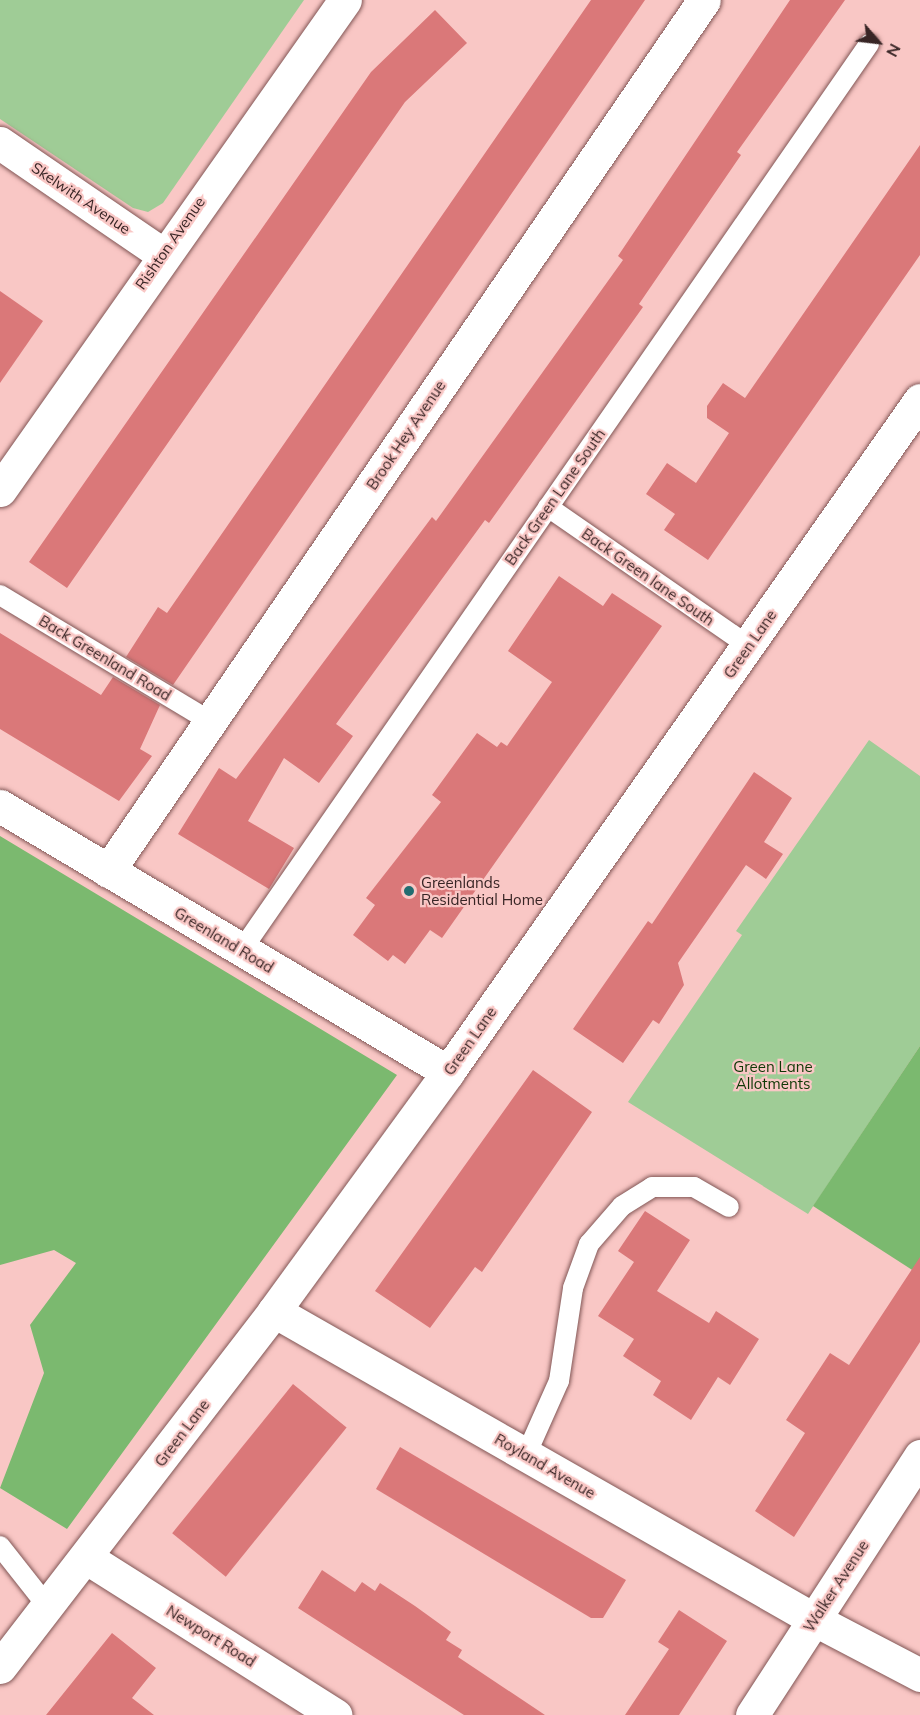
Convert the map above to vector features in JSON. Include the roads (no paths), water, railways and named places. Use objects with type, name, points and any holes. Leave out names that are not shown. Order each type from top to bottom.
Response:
[{"type":"street","name":"Rishton Avenue","points":[[0,490],[162,254],[345,0]]},
{"type":"street","name":"Brook Hey Avenue","points":[[108,871],[704,0]]},
{"type":"street","name":"Skelwith Avenue","points":[[0,143],[162,254]]},
{"type":"street","name":"Green Lane","points":[[0,1667],[87,1558],[274,1311],[448,1072],[920,400]]},
{"type":"street","name":"Greenland Road","points":[[0,806],[448,1072]]},
{"type":"street","name":"Royland Avenue","points":[[274,1311],[815,1620],[920,1675]]},
{"type":"street","name":"Walker Avenue","points":[[752,1715],[920,1456]]},
{"type":"street","name":"Newport Road","points":[[87,1558],[330,1714]]},
{"type":"lane","name":"Back Green Lane South","points":[[241,951],[870,44]]},
{"type":"lane","name":"Back Green lane South","points":[[548,507],[749,646]]},
{"type":"lane","name":"Back Greenland Road","points":[[0,595],[210,721]]},
{"type":"lane","points":[[526,1455],[559,1381],[573,1288],[588,1244],[622,1206],[652,1187],[694,1187],[729,1208]]},
{"type":"lane","points":[[0,1546],[48,1607]]},
{"type":"place","name":"Greenlands Residential Home","points":[[409,891]]},
{"type":"park label","name":"Green Lane Allotments","points":[[773,1074]]}]
